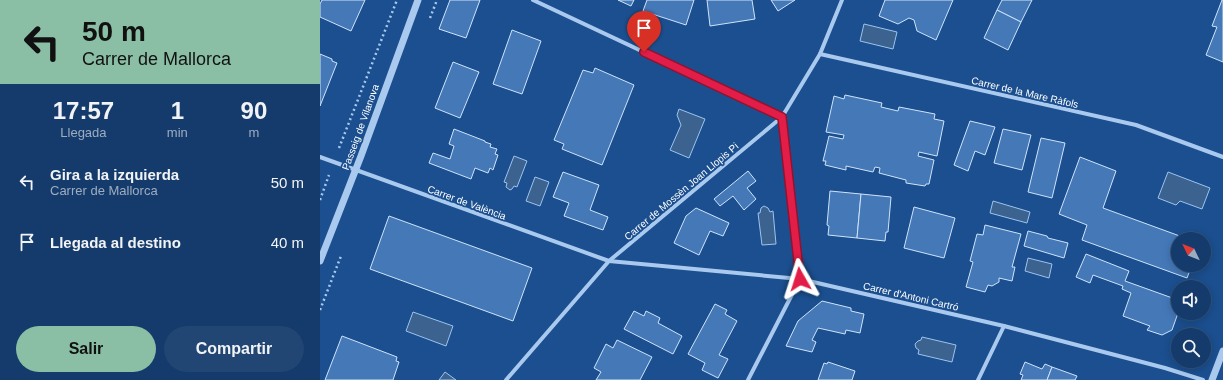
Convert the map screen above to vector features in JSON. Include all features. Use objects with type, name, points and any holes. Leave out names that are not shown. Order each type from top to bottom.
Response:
[{"type":"street","name":"Passeig de Vilanova","points":[[320,260],[418,0]]},
{"type":"street","points":[[533,0],[782,117],[800,279],[748,380]]},
{"type":"street","name":"Carrer de Mossèn Joan Llopis Pi","points":[[506,380],[609,261],[782,117],[820,54],[842,0]]},
{"type":"street","name":"Carrer de la Mare Ràfols","points":[[820,54],[1136,125],[1223,157]]},
{"type":"street","name":"Carrer de València","points":[[320,157],[609,261]]},
{"type":"street","name":"Carrer d'Antoni Cartró","points":[[609,261],[800,279],[1004,326],[1165,368],[1202,380]]},
{"type":"street","points":[[978,380],[1004,326]]},
{"type":"street","points":[[1212,380],[1223,350]]},
{"type":"path","name":"Passeig de Vilanova","points":[[320,200],[327,182],[332,162],[343,140],[397,0]]},
{"type":"water","points":[[864,24],[897,32],[893,49],[860,41]]},
{"type":"water","points":[[679,109],[705,119],[689,158],[670,150],[681,125],[677,115]]},
{"type":"water","points":[[514,156],[527,161],[517,187],[514,186],[510,190],[506,187],[507,183],[504,182]]},
{"type":"water","points":[[1168,172],[1210,188],[1202,209],[1180,201],[1176,205],[1158,198]]},
{"type":"water","points":[[535,177],[549,182],[540,206],[526,201]]},
{"type":"water","points":[[993,201],[1030,212],[1027,223],[990,213]]},
{"type":"water","points":[[764,206],[768,208],[770,212],[773,211],[776,244],[762,245],[758,213],[760,213],[761,208]]},
{"type":"water","points":[[1028,258],[1052,264],[1049,278],[1025,271]]},
{"type":"water","points":[[413,312],[453,326],[446,346],[406,331]]},
{"type":"water","points":[[922,337],[956,345],[952,362],[918,354],[919,350],[916,348],[915,344],[921,340]]},
{"type":"water","points":[[445,372],[456,380],[439,380]]},
{"type":"building","points":[[322,0],[365,0],[351,31],[320,17],[320,4]]},
{"type":"building","points":[[450,0],[480,0],[466,38],[439,29]]},
{"type":"building","points":[[618,0],[634,0],[631,6]]},
{"type":"building","points":[[647,0],[694,0],[686,25],[643,11]]},
{"type":"building","points":[[707,0],[752,0],[755,19],[710,26]]},
{"type":"building","points":[[771,0],[795,0],[778,11]]},
{"type":"building","points":[[885,0],[953,0],[936,40],[917,31],[914,20],[909,18],[898,24],[879,16]]},
{"type":"building","points":[[1002,0],[1032,0],[1021,22],[997,10]]},
{"type":"building","points":[[1222,0],[1223,62],[1206,55],[1217,27],[1212,26]]},
{"type":"building","points":[[997,10],[1021,22],[1008,50],[984,38]]},
{"type":"building","points":[[512,30],[541,41],[522,94],[493,84]]},
{"type":"building","points":[[320,54],[337,63],[320,106]]},
{"type":"building","points":[[453,62],[479,72],[460,118],[435,108]]},
{"type":"building","points":[[595,68],[634,85],[602,165],[562,149],[564,144],[554,140],[583,70],[593,73]]},
{"type":"building","points":[[845,95],[882,103],[881,107],[898,111],[899,107],[935,114],[934,119],[944,121],[937,156],[919,152],[918,156],[934,160],[929,184],[926,184],[925,186],[906,183],[906,180],[879,173],[880,168],[875,167],[873,172],[846,166],[846,170],[825,165],[826,161],[823,161],[829,136],[843,139],[844,135],[826,132],[834,96],[844,99]]},
{"type":"building","points":[[970,121],[995,127],[985,155],[975,151],[968,171],[954,165]]},
{"type":"building","points":[[454,129],[485,141],[491,144],[490,147],[497,149],[495,154],[498,155],[493,170],[490,168],[488,173],[475,168],[471,179],[429,163],[433,153],[450,159],[454,146],[449,144]]},
{"type":"building","points":[[1003,129],[1031,135],[1022,170],[994,163]]},
{"type":"building","points":[[1041,138],[1065,143],[1052,198],[1028,192]]},
{"type":"building","points":[[1080,157],[1116,171],[1103,208],[1171,233],[1171,272],[1189,272],[1187,278],[1082,240],[1087,225],[1059,214]]},
{"type":"building","points":[[748,171],[756,181],[747,188],[756,199],[744,210],[733,196],[720,206],[714,199]]},
{"type":"building","points":[[563,172],[599,185],[590,210],[608,217],[603,230],[564,216],[569,203],[553,197]]},
{"type":"building","points":[[830,191],[861,194],[857,238],[828,235],[829,226],[827,225]]},
{"type":"building","points":[[861,194],[891,197],[888,232],[886,232],[885,241],[857,238]]},
{"type":"building","points":[[914,207],[955,218],[944,258],[904,248]]},
{"type":"building","points":[[696,208],[729,223],[723,236],[710,231],[699,255],[674,243],[686,216]]},
{"type":"building","points":[[389,216],[532,268],[513,321],[370,269]]},
{"type":"building","points":[[985,225],[1021,234],[1012,267],[1015,267],[1012,281],[999,278],[999,282],[992,286],[988,285],[985,292],[966,287],[973,262],[970,261],[977,234],[983,235]]},
{"type":"building","points":[[1028,231],[1068,243],[1064,258],[1024,246]]},
{"type":"building","points":[[1086,254],[1129,271],[1125,281],[1171,297],[1171,320],[1176,320],[1173,328],[1162,335],[1147,330],[1150,326],[1123,316],[1131,293],[1122,289],[1123,286],[1093,275],[1090,283],[1076,277]]},
{"type":"building","points":[[822,301],[851,308],[851,311],[864,314],[860,333],[846,330],[845,334],[818,328],[812,340],[816,342],[812,352],[786,346],[798,321]]},
{"type":"building","points":[[715,304],[727,310],[725,314],[737,321],[719,355],[728,359],[718,378],[702,370],[705,363],[688,354]]},
{"type":"building","points":[[634,311],[644,316],[646,311],[660,318],[658,323],[682,336],[673,354],[624,329]]},
{"type":"building","points":[[342,336],[397,357],[396,361],[399,362],[393,380],[325,380]]},
{"type":"building","points":[[617,340],[652,357],[640,380],[596,380],[601,372],[594,368],[606,344],[613,348]]},
{"type":"building","points":[[828,362],[855,371],[852,380],[818,380],[824,363],[827,364]]},
{"type":"building","points":[[1025,362],[1042,369],[1045,364],[1052,367],[1047,380],[1021,380],[1023,375],[1020,374]]},
{"type":"building","points":[[1052,367],[1077,376],[1075,380],[1047,380]]},
{"type":"route","points":[[644,52],[782,117],[800,279]]}]
